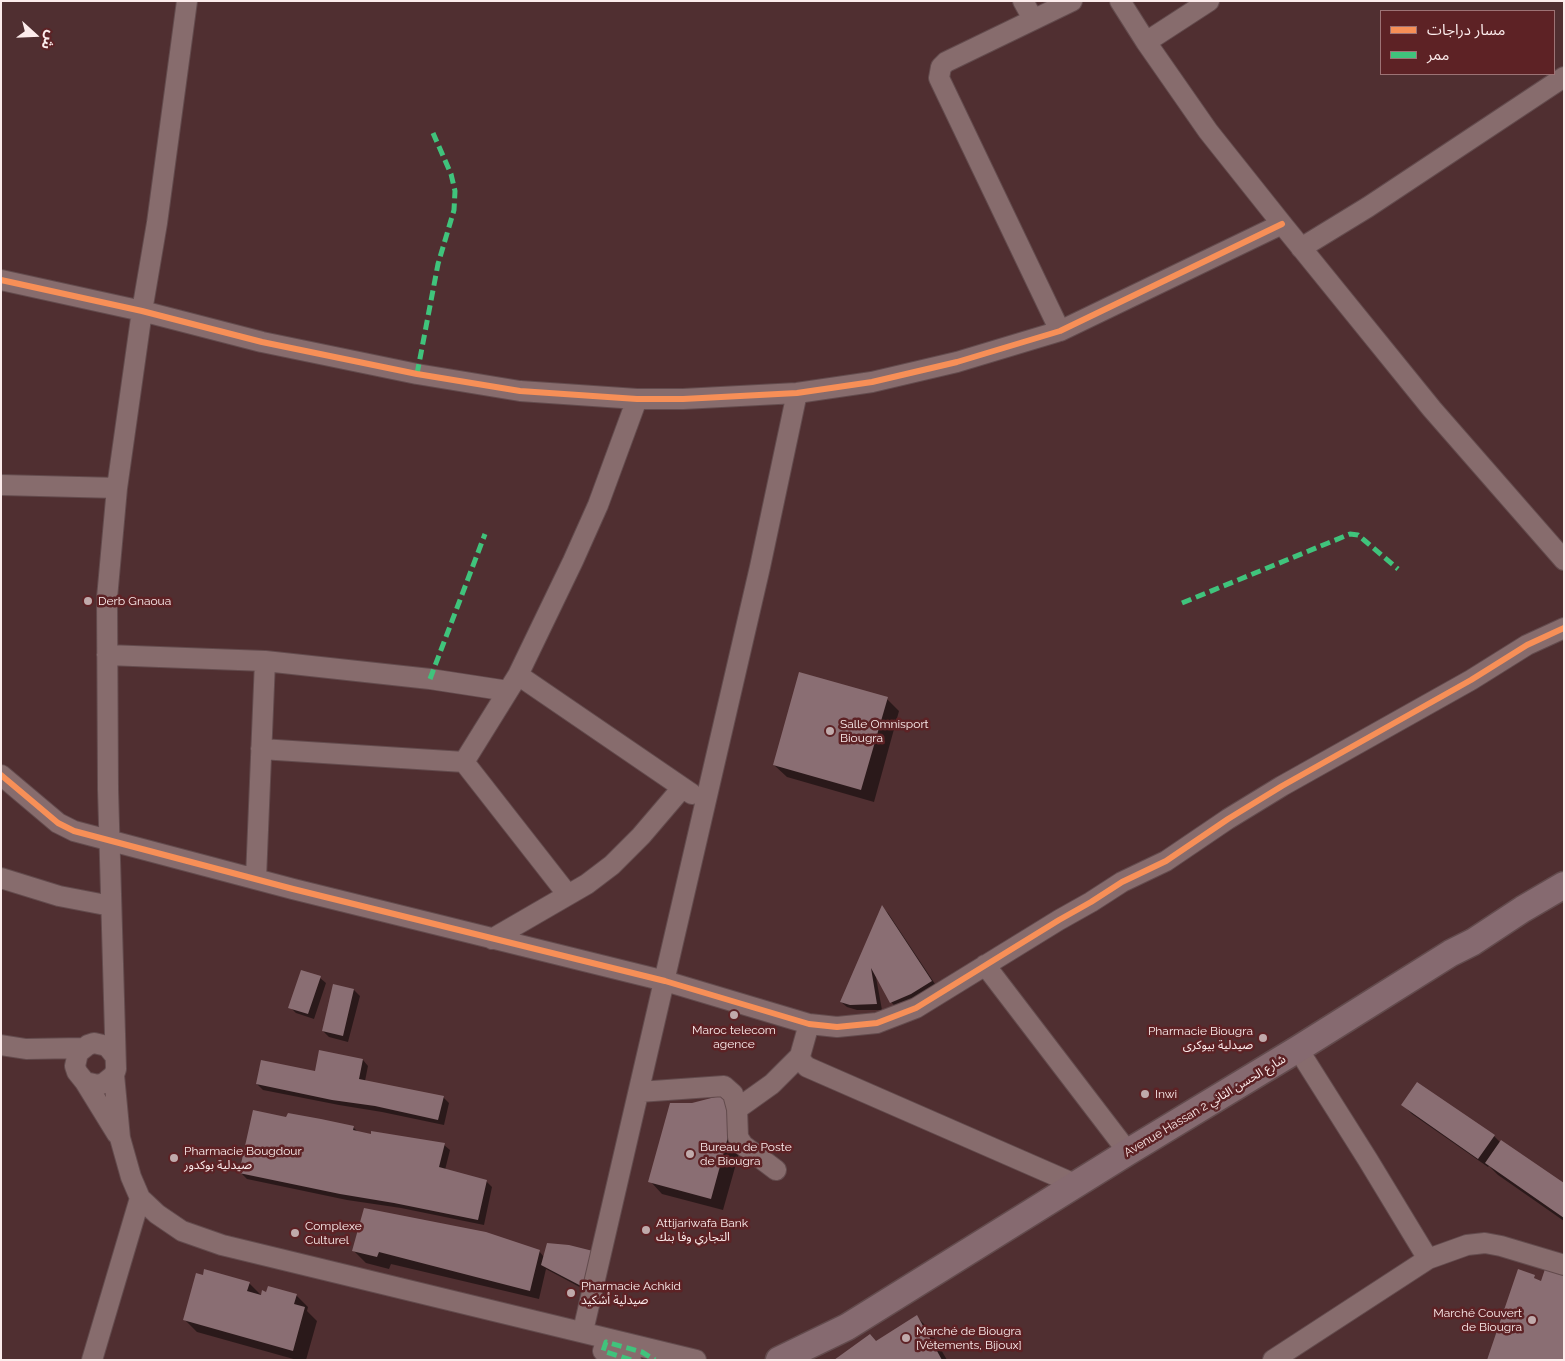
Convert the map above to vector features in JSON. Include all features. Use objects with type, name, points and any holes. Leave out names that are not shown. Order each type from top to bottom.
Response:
[{"type":"main road","name":"Avenue Hassan 2 شارع الحسن الثاني","points":[[847,1328],[1128,1152],[1564,885]]},
{"type":"main road","points":[[779,1360],[847,1328]]},
{"type":"main road","points":[[808,1360],[847,1328]]},
{"type":"street","points":[[187,1],[157,223],[142,311],[117,488],[108,598],[109,841],[114,1065],[120,1138],[131,1177],[140,1198],[157,1214],[182,1230],[222,1244],[584,1331],[654,1356]]},
{"type":"street","points":[[1023,1],[1033,19]]},
{"type":"street","points":[[1060,332],[939,78],[942,67],[946,62],[1072,1]]},
{"type":"street","points":[[1120,1],[1208,131],[1432,409],[1564,560]]},
{"type":"street","points":[[1146,42],[1209,1]]},
{"type":"street","points":[[1301,248],[1368,207],[1564,77]]},
{"type":"street","points":[[1,280],[142,311],[262,342],[417,374],[520,391],[637,399],[683,399],[797,393],[872,382],[958,362],[1060,332],[1282,224]]},
{"type":"street","points":[[584,1331],[760,567],[797,393]]},
{"type":"street","points":[[464,762],[513,683],[598,505],[637,399]]},
{"type":"street","points":[[1,485],[117,488]]},
{"type":"street","points":[[1,775],[58,823],[74,831],[293,889],[665,981],[809,1024],[838,1028],[877,1023],[916,1008],[1122,882],[1166,860],[1282,786],[1471,680],[1527,645],[1564,628]]},
{"type":"street","points":[[107,655],[265,661],[430,679],[513,683],[575,712],[705,804]]},
{"type":"street","points":[[256,878],[265,661]]},
{"type":"street","points":[[261,749],[464,762],[568,895]]},
{"type":"street","points":[[492,939],[588,884],[612,865],[641,836],[682,788]]},
{"type":"street","points":[[1,878],[59,896],[111,906]]},
{"type":"street","points":[[985,965],[1128,1152]]},
{"type":"street","points":[[113,994],[88,1046],[76,1059],[81,1077],[120,1138]]},
{"type":"street","points":[[737,1108],[772,1084],[800,1056],[809,1024]]},
{"type":"street","points":[[1,1045],[26,1049],[107,1046],[114,1065],[104,1083],[98,1085],[26,1049]]},
{"type":"street","points":[[1298,1049],[1428,1259]]},
{"type":"street","points":[[800,1056],[802,1062],[807,1067],[1077,1185]]},
{"type":"street","points":[[640,1092],[724,1086],[733,1094],[737,1108],[738,1137],[742,1145],[776,1170]]},
{"type":"street","points":[[92,1360],[140,1198]]},
{"type":"street","points":[[1273,1360],[1428,1259],[1467,1245],[1485,1243],[1502,1246],[1564,1265]]},
{"type":"street","points":[[631,1360],[603,1351],[606,1342],[654,1356],[696,1360]]},
{"type":"building","name":"Salle Omnisport Biougra","points":[[799,672],[888,697],[861,790],[773,765]]},
{"type":"building","points":[[882,905],[932,981],[911,994],[890,1003],[871,968],[877,1004],[850,1005],[840,1002]]},
{"type":"building","points":[[301,970],[321,976],[308,1014],[288,1008]]},
{"type":"building","points":[[333,984],[354,989],[343,1036],[322,1031]]},
{"type":"building","points":[[319,1050],[363,1059],[359,1079],[444,1096],[438,1120],[375,1106],[332,1100],[256,1084],[261,1060],[315,1071]]},
{"type":"building","points":[[1417,1082],[1495,1135],[1478,1159],[1401,1105]]},
{"type":"building","name":"Bureau de Poste de Biougra","points":[[723,1095],[731,1126],[711,1199],[648,1182],[670,1103],[692,1103]]},
{"type":"building","points":[[253,1110],[286,1117],[288,1113],[321,1119],[354,1126],[353,1130],[371,1134],[371,1131],[445,1143],[439,1167],[487,1180],[478,1220],[239,1173]]},
{"type":"building","points":[[1501,1140],[1564,1183],[1564,1218],[1485,1163]]},
{"type":"building","points":[[364,1208],[486,1232],[540,1250],[530,1291],[379,1252],[377,1257],[352,1251]]},
{"type":"building","points":[[547,1243],[569,1245],[593,1251],[583,1287],[541,1265]]},
{"type":"building","points":[[204,1269],[250,1282],[247,1291],[261,1295],[262,1290],[266,1292],[268,1286],[297,1294],[294,1304],[305,1307],[293,1351],[183,1320],[196,1273],[203,1275]]},
{"type":"building","name":"Marché Couvert de Biougra","points":[[1518,1269],[1535,1275],[1534,1278],[1541,1281],[1545,1269],[1564,1276],[1564,1360],[1487,1360]]},
{"type":"building","name":"Marché de Biougra [Vétements, Bijoux]","points":[[917,1315],[942,1360],[834,1360],[870,1334],[876,1341]]},
{"type":"marked path","points":[[417,374],[438,264],[454,210],[455,191],[451,174],[433,133]]},
{"type":"marked path","points":[[430,679],[485,534]]},
{"type":"marked path","points":[[1182,603],[1350,534],[1358,535],[1398,569]]},
{"type":"marked path","points":[[631,1360],[603,1351],[606,1342],[642,1352],[655,1360]]},
{"type":"cycle path","points":[[1,280],[142,311],[262,342],[417,374],[520,391],[637,399],[683,399],[797,393],[872,382],[957,362],[1060,331],[1282,224]]},
{"type":"cycle path","points":[[1,775],[58,823],[74,831],[293,889],[665,981],[809,1024],[837,1027],[877,1023],[916,1008],[1122,882],[1166,861],[1228,819],[1282,786],[1471,680],[1527,645],[1564,628]]},
{"type":"place","name":"Derb Gnaoua","points":[[88,601]]},
{"type":"place","name":"Salle Omnisport Biougra","points":[[830,731]]},
{"type":"place","name":"Maroc telecom agence","points":[[734,1015]]},
{"type":"place","name":"Pharmacie Biougra صيدلية بيوكرى","points":[[1263,1038]]},
{"type":"place","name":"Inwi","points":[[1145,1094]]},
{"type":"place","name":"Bureau de Poste de Biougra","points":[[690,1154]]},
{"type":"place","name":"Pharmacie Bougdour صيدلية بوكدور","points":[[174,1158]]},
{"type":"place","name":"Attijariwafa Bank التجاري وفا بنك","points":[[646,1230]]},
{"type":"place","name":"Complexe Culturel","points":[[295,1233]]},
{"type":"place","name":"Pharmacie Achkid صيدلية أشكيد","points":[[571,1293]]},
{"type":"place","name":"Marché Couvert de Biougra","points":[[1532,1320]]},
{"type":"place","name":"Marché de Biougra [Vétements, Bijoux]","points":[[906,1338]]}]
